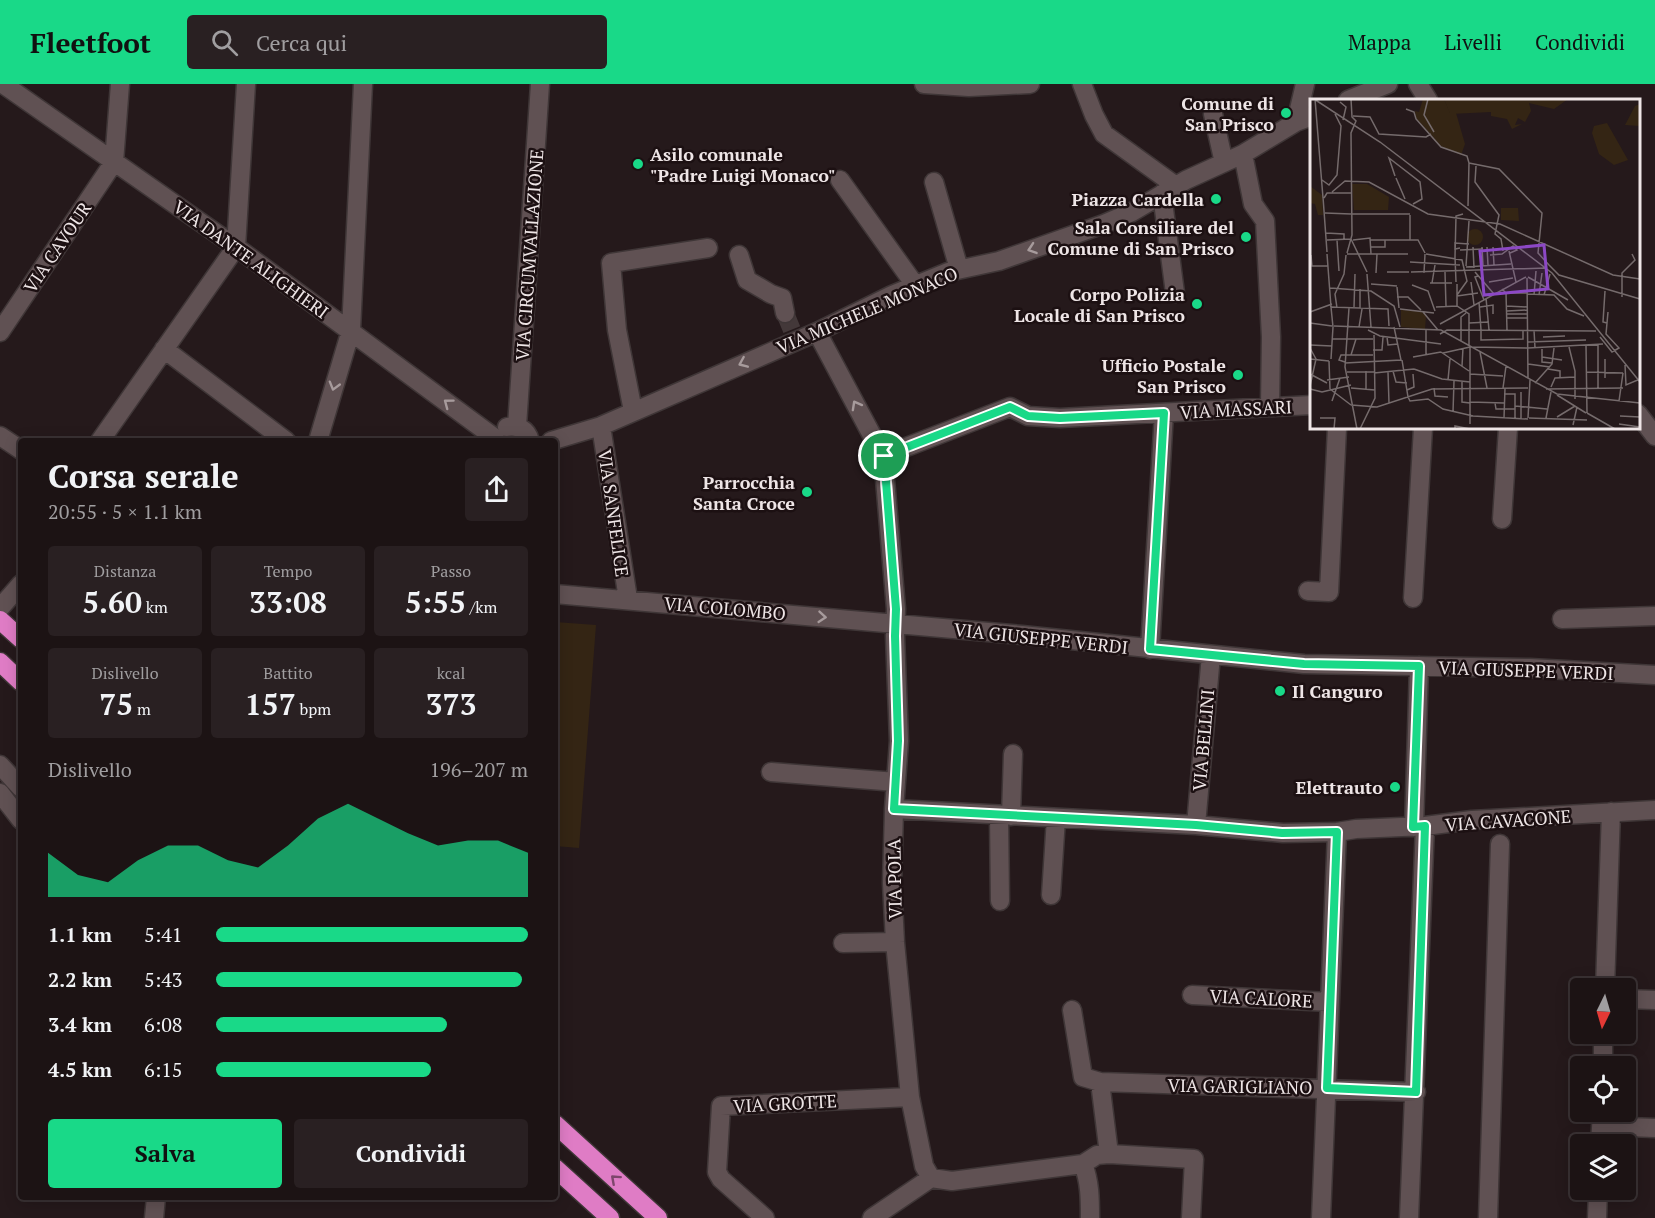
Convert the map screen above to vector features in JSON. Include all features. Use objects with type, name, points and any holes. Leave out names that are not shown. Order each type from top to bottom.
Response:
[{"type":"highway","points":[[0,620],[18,636]]},
{"type":"highway","points":[[0,662],[18,679]]},
{"type":"highway","points":[[558,1127],[658,1218]]},
{"type":"highway","points":[[558,1171],[610,1218]]},
{"type":"street","name":"VIA DANTE ALIGHIERI","points":[[3,84],[351,330],[492,438]]},
{"type":"street","points":[[114,162],[120,84]]},
{"type":"street","points":[[102,438],[236,247],[246,84]]},
{"type":"street","points":[[319,438],[351,330],[363,84]]},
{"type":"street","name":"VIA CIRCUMVALLAZIONE","points":[[517,426],[540,84]]},
{"type":"street","points":[[924,84],[1020,84]]},
{"type":"street","points":[[1082,84],[1094,116],[1104,134],[1169,190],[1175,293]]},
{"type":"street","points":[[1304,119],[1305,84]]},
{"type":"street","points":[[1350,99],[1388,84]]},
{"type":"street","points":[[1418,84],[1427,99]]},
{"type":"street","points":[[1214,114],[1224,163]]},
{"type":"street","name":"VIA MICHELE MONACO","points":[[558,439],[601,426],[816,332],[915,285],[948,272],[999,261],[1132,212],[1304,119]]},
{"type":"street","points":[[1243,154],[1253,204],[1265,221],[1271,337],[1270,407]]},
{"type":"street","name":"VIA CAVOUR","points":[[0,332],[114,162]]},
{"type":"street","points":[[840,180],[915,285]]},
{"type":"street","points":[[934,182],[959,269]]},
{"type":"street","points":[[633,411],[617,330],[611,263],[708,248]]},
{"type":"street","points":[[739,255],[747,280],[782,298],[785,313]]},
{"type":"street","name":"VIA POLA","points":[[816,332],[884,456],[896,609],[898,731],[892,883],[895,942],[910,1097],[924,1166],[931,1178]]},
{"type":"street","points":[[164,349],[282,438]]},
{"type":"street","name":"VIA MASSARI","points":[[884,456],[1010,407],[1028,416],[1060,418],[1310,405]]},
{"type":"street","points":[[1150,649],[1164,413]]},
{"type":"street","points":[[1640,417],[1655,436]]},
{"type":"street","points":[[496,438],[500,431],[508,426],[517,426],[525,430],[529,438]]},
{"type":"street","name":"VIA SANFELICE","points":[[601,426],[628,599]]},
{"type":"street","points":[[1308,591],[1329,592],[1337,429]]},
{"type":"street","points":[[1413,598],[1424,429]]},
{"type":"street","points":[[1502,519],[1508,429]]},
{"type":"street","points":[[0,436],[18,448]]},
{"type":"street","points":[[0,608],[18,587]]},
{"type":"street","name":"VIA COLOMBO","points":[[558,594],[895,624]]},
{"type":"street","points":[[1562,619],[1655,616]]},
{"type":"street","name":"VIA GIUSEPPE VERDI","points":[[895,624],[1304,664],[1530,668],[1655,675]]},
{"type":"street","name":"VIA BELLINI","points":[[1196,825],[1211,655]]},
{"type":"street","points":[[1409,1218],[1416,1092],[1419,666]]},
{"type":"street","points":[[1000,901],[1005,815],[1013,754]]},
{"type":"street","points":[[0,765],[18,785]]},
{"type":"street","points":[[771,772],[896,782]]},
{"type":"street","points":[[0,793],[18,816]]},
{"type":"street","name":"VIA CAVACONE","points":[[894,809],[1196,825],[1282,833],[1419,827],[1472,820],[1655,810]]},
{"type":"street","points":[[1605,978],[1611,813]]},
{"type":"street","points":[[1051,895],[1056,818]]},
{"type":"street","points":[[1322,1211],[1337,832]]},
{"type":"street","points":[[1488,1218],[1500,844]]},
{"type":"street","points":[[843,943],[895,942]]},
{"type":"street","name":"VIA CALORE","points":[[1192,995],[1330,1002]]},
{"type":"street","points":[[1636,999],[1655,1000]]},
{"type":"street","points":[[1072,1010],[1083,1077],[1100,1083],[1109,1154]]},
{"type":"street","name":"VIA GARIGLIANO","points":[[1100,1083],[1416,1092]]},
{"type":"street","name":"VIA GROTTE","points":[[765,1218],[717,1172],[721,1106],[910,1097]]},
{"type":"street","points":[[1620,1122],[1655,1128]]},
{"type":"street","points":[[872,1218],[931,1178],[952,1181],[1083,1164],[1097,1155],[1109,1154],[1194,1159],[1191,1218]]},
{"type":"street","points":[[1083,1164],[1090,1193],[1090,1218]]},
{"type":"street","points":[[154,1218],[156,1200]]},
{"type":"street","points":[[1597,1218],[1598,1200]]},
{"type":"shaded area","points":[[558,622],[596,625],[579,848],[558,846]]},
{"type":"tunnel","points":[[785,313],[796,340]]},
{"type":"place","name":"Comune di San Prisco","points":[[1286,113]]},
{"type":"place","name":"Asilo comunale \"Padre Luigi Monaco\"","points":[[638,164]]},
{"type":"place","name":"Piazza Cardella","points":[[1216,199]]},
{"type":"place","name":"Sala Consiliare del Comune di San Prisco","points":[[1246,237]]},
{"type":"place","name":"Corpo Polizia Locale di San Prisco","points":[[1197,304]]},
{"type":"place","name":"Ufficio Postale San Prisco","points":[[1238,375]]},
{"type":"place","name":"Parrocchia Santa Croce","points":[[807,492]]},
{"type":"place","name":"Il Canguro","points":[[1280,691]]},
{"type":"place","name":"Elettrauto","points":[[1395,787]]},
{"type":"route","points":[[1010,407],[1028,416],[1060,418],[1164,413],[1150,649],[1304,664],[1419,666],[1413,827],[1425,826],[1416,1092],[1327,1088],[1337,832],[1282,833],[1196,825],[894,809],[898,741],[896,609],[884,456],[1010,407]]}]
